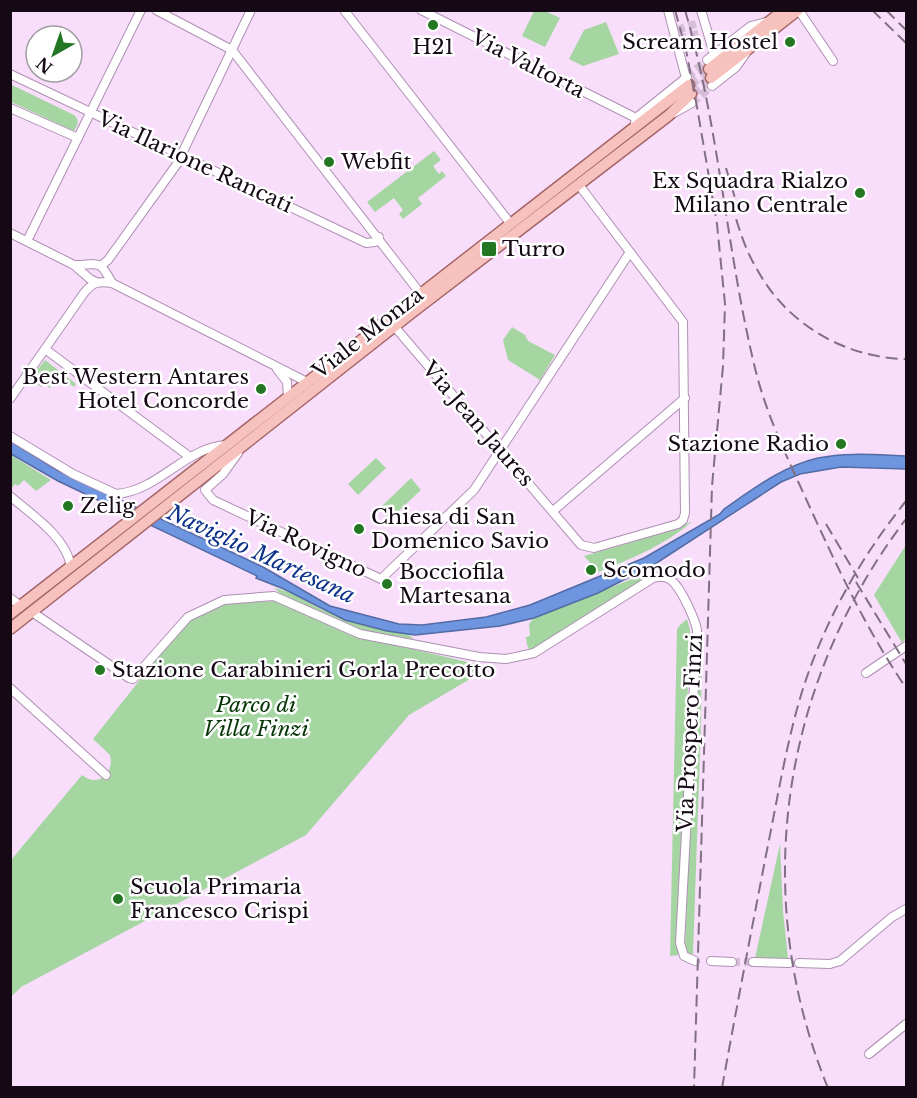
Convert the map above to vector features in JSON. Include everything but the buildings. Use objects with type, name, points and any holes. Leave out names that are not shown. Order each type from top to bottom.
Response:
[{"type":"main road","points":[[711,70],[771,21],[800,11]]},
{"type":"main road","points":[[711,70],[747,51],[786,14]]},
{"type":"main road","name":"Viale Monza","points":[[10,629],[144,523],[152,510],[288,397],[572,175],[635,122],[689,87]]},
{"type":"main road","name":"Viale Monza","points":[[10,614],[131,520],[152,510],[251,438],[668,116],[689,87]]},
{"type":"main road","points":[[572,175],[579,185]]},
{"type":"main road","points":[[510,223],[517,233]]},
{"type":"main road","points":[[21,606],[32,612]]},
{"type":"street","points":[[27,241],[141,10]]},
{"type":"street","points":[[156,10],[232,50],[420,292]]},
{"type":"street","points":[[10,399],[84,293],[105,276],[103,267],[177,165],[251,10]]},
{"type":"street","points":[[344,10],[510,223]]},
{"type":"street","name":"Via Valtorta","points":[[421,10],[635,122]]},
{"type":"street","points":[[668,10],[677,35],[689,87]]},
{"type":"street","points":[[701,10],[701,22],[711,70]]},
{"type":"street","points":[[800,11],[833,61]]},
{"type":"street","name":"Via Ilarione Rancati","points":[[10,74],[366,243],[375,242],[379,237]]},
{"type":"street","name":"Via Ilarione Rancati","points":[[10,108],[78,138]]},
{"type":"street","points":[[553,511],[685,398],[683,322],[579,185]]},
{"type":"street","points":[[10,233],[74,265],[90,279],[112,283],[307,382]]},
{"type":"street","points":[[500,450],[630,252]]},
{"type":"street","points":[[74,265],[103,267]]},
{"type":"street","points":[[87,275],[91,265]]},
{"type":"street","points":[[103,267],[112,283]]},
{"type":"street","name":"Via Jean Jaures","points":[[394,326],[581,545],[586,548],[594,548],[681,521],[685,511],[685,398]]},
{"type":"street","points":[[45,349],[190,457]]},
{"type":"street","points":[[273,364],[286,380],[288,397]]},
{"type":"street","name":"Viale Monza","points":[[10,436],[73,474],[116,494],[153,482],[190,457],[216,446],[228,445]]},
{"type":"street","name":"Viale Monza","points":[[205,490],[223,474],[251,438]]},
{"type":"street","name":"Via Rovigno","points":[[205,490],[216,502],[381,579],[474,490],[500,450]]},
{"type":"street","points":[[10,496],[59,542],[69,556],[71,566]]},
{"type":"street","name":"Via Prospero Finzi","points":[[32,612],[133,679],[185,619],[209,606],[227,600],[274,596],[360,634],[479,657],[506,659],[534,653],[653,579],[666,577],[674,582],[693,616],[697,635],[687,780],[680,943],[684,956],[695,961]]},
{"type":"street","points":[[10,598],[21,606]]},
{"type":"street","points":[[866,673],[906,646]]},
{"type":"street","points":[[10,688],[106,776]]},
{"type":"street","points":[[799,963],[832,964],[840,962],[892,917],[906,909]]},
{"type":"street","points":[[711,961],[732,962]]},
{"type":"street","points":[[753,962],[789,963]]},
{"type":"street","points":[[869,1054],[906,1024]]},
{"type":"green space","points":[[534,11],[545,11],[560,18],[545,47],[522,36]]},
{"type":"green space","points":[[606,22],[619,54],[583,66],[569,59],[584,30]]},
{"type":"green space","points":[[10,84],[74,115],[78,123],[74,131],[11,102]]},
{"type":"green space","points":[[434,151],[441,160],[433,166],[439,174],[442,171],[446,176],[418,198],[422,204],[403,219],[399,214],[403,210],[394,198],[375,212],[367,202]]},
{"type":"green space","points":[[512,327],[525,335],[528,341],[555,355],[540,380],[508,360],[503,340]]},
{"type":"green space","points":[[45,360],[76,384],[74,387],[59,376],[50,388],[43,384],[41,387],[30,379]]},
{"type":"green space","points":[[11,455],[51,480],[36,491],[24,480],[18,486],[15,484],[11,489]]},
{"type":"green space","points":[[376,458],[386,468],[358,495],[348,484]]},
{"type":"green space","points":[[411,478],[421,490],[390,519],[380,508]]},
{"type":"green space","points":[[693,521],[659,544],[598,572],[584,556],[677,529]]},
{"type":"green space","points":[[906,545],[906,637],[902,643],[874,595]]},
{"type":"green space","points":[[647,573],[647,578],[530,651],[526,637],[530,636],[529,624],[534,618]]},
{"type":"green space","points":[[274,588],[294,594],[345,619],[407,634],[413,638],[357,629],[281,594]]},
{"type":"green space","name":"Parco di Villa Finzi","points":[[276,601],[348,634],[476,664],[482,672],[409,715],[306,835],[21,987],[11,997],[11,860],[82,775],[93,780],[104,777],[107,773],[111,762],[110,755],[93,739],[185,623],[220,604]]},
{"type":"green space","points":[[687,619],[690,630],[678,955],[670,956],[677,629]]},
{"type":"green space","points":[[698,622],[702,642],[701,725],[693,954],[688,954],[685,948]]},
{"type":"green space","points":[[780,844],[788,958],[755,958]]},
{"type":"water","points":[[10,441],[57,470],[263,567],[330,606],[399,624],[422,625],[486,617],[530,605],[644,558],[720,514],[769,479],[805,462],[840,455],[906,456],[906,469],[841,467],[800,474],[781,482],[655,564],[598,593],[534,618],[500,626],[415,635],[387,631],[345,620],[284,589],[256,578],[257,576],[58,481],[11,454]]},
{"type":"tunnel","points":[[677,30],[698,23]]},
{"type":"tunnel","points":[[679,39],[700,33]]},
{"type":"tunnel","points":[[687,77],[707,60]]},
{"type":"tunnel","points":[[689,85],[709,69]]},
{"type":"tunnel","points":[[691,94],[711,78]]},
{"type":"tunnel","points":[[692,103],[712,86]]},
{"type":"tunnel","points":[[732,962],[753,962]]},
{"type":"railway","points":[[675,10],[686,50],[717,224],[725,304],[723,366],[712,486],[694,1088]]},
{"type":"railway","points":[[685,10],[706,98],[744,320],[765,402],[787,457],[844,580],[879,645],[906,688]]},
{"type":"railway","points":[[872,10],[906,43]]},
{"type":"railway","points":[[886,10],[906,30]]},
{"type":"railway","points":[[726,168],[738,208]]},
{"type":"railway","points":[[731,202],[742,238],[753,263],[785,307],[821,335],[841,345],[884,357],[906,359]]},
{"type":"railway","points":[[722,1088],[784,763],[806,680],[841,599],[871,548],[906,501]]},
{"type":"railway","points":[[828,1088],[804,1015],[789,941],[785,866],[790,793],[806,720],[830,650],[864,583],[906,519]]},
{"type":"railway","points":[[826,524],[858,578]]},
{"type":"railway","points":[[856,582],[906,664]]},
{"type":"place","name":"H21","points":[[433,25]]},
{"type":"place","name":"Scream Hostel","points":[[790,42]]},
{"type":"place","name":"Webfit","points":[[329,162]]},
{"type":"place","name":"Ex Squadra Rialzo Milano Centrale","points":[[860,193]]},
{"type":"place","name":"Turro","points":[[489,249]]},
{"type":"place","name":"Best Western Antares Hotel Concorde","points":[[261,389]]},
{"type":"place","name":"Stazione Radio","points":[[841,444]]},
{"type":"place","name":"Zelig","points":[[68,506]]},
{"type":"place","name":"Chiesa di San Domenico Savio","points":[[359,529]]},
{"type":"place","name":"Scomodo","points":[[591,570]]},
{"type":"place","name":"Bocciofila Martesana","points":[[387,584]]},
{"type":"place","name":"Stazione Carabinieri Gorla Precotto","points":[[100,670]]},
{"type":"place","name":"Scuola Primaria Francesco Crispi","points":[[118,899]]},
{"type":"water label","name":"Naviglio Martesana","points":[[261,554]]}]
